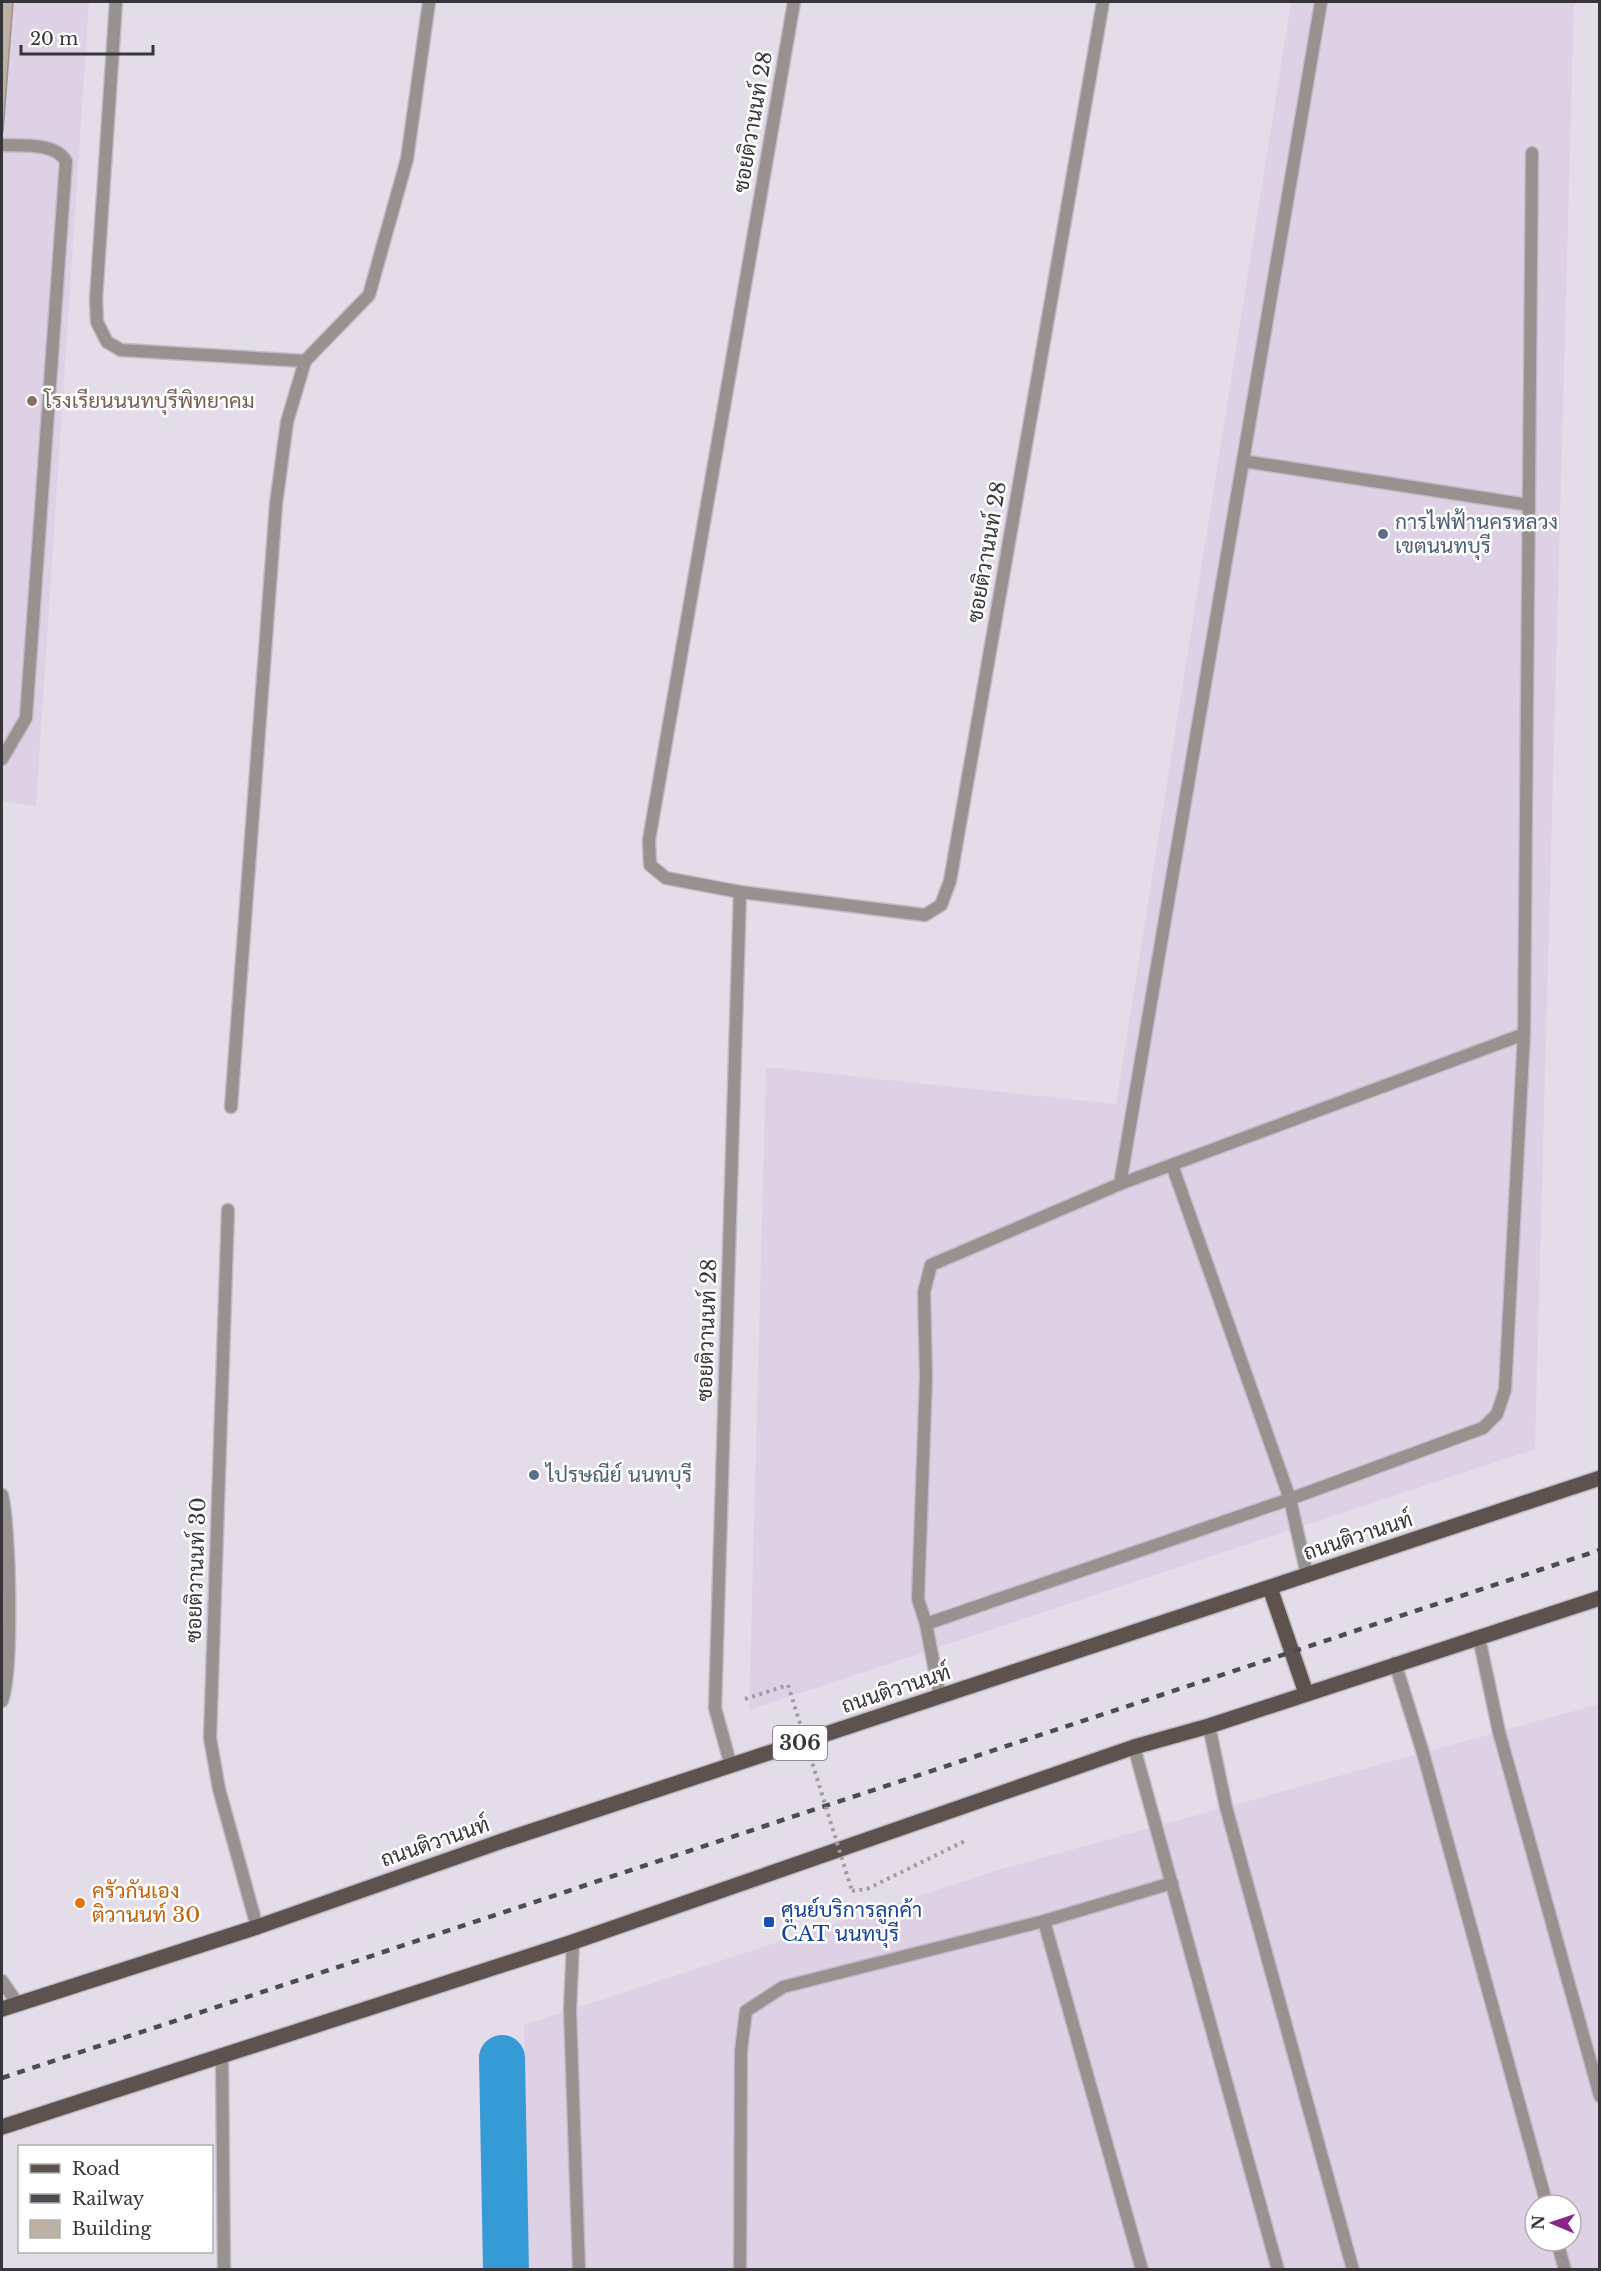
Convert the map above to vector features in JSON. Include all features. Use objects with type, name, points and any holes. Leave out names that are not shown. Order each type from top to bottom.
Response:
[{"type":"main road","name":"ถนนติวานนท์","points":[[2,2009],[257,1927],[502,1841],[1599,1478]]},
{"type":"main road","points":[[1270,1588],[1306,1693]]},
{"type":"main road","points":[[2,2127],[573,1942],[980,1799],[1599,1598]]},
{"type":"street","points":[[116,2],[96,298],[98,322],[107,342],[121,350],[148,353],[305,361]]},
{"type":"street","points":[[231,1107],[276,504],[287,422],[305,361],[369,295],[406,159],[429,2]]},
{"type":"street","name":"ซอยติวานนท์ 28","points":[[794,2],[649,840],[650,865],[666,878],[740,892],[925,915],[941,905],[952,869],[1103,2]]},
{"type":"street","points":[[1120,1184],[1321,2]]},
{"type":"street","points":[[2,145],[44,148],[56,151],[66,161],[26,718],[2,759]]},
{"type":"street","points":[[926,1624],[1290,1499],[1484,1428],[1497,1414],[1505,1389],[1524,1034],[1532,153]]},
{"type":"street","points":[[1243,461],[1529,505]]},
{"type":"street","name":"ซอยติวานนท์ 28","points":[[731,1766],[715,1708],[740,892]]},
{"type":"street","points":[[940,1697],[926,1624],[918,1599],[926,1377],[924,1292],[931,1265],[1120,1184],[1524,1034]]},
{"type":"street","points":[[1172,1165],[1290,1499],[1307,1575]]},
{"type":"street","name":"ซอยติวานนท์ 30","points":[[228,1210],[210,1738],[219,1789],[257,1927]]},
{"type":"street","points":[[2,1495],[8,1576],[7,1659],[5,1692],[2,1701]]},
{"type":"street","points":[[1479,1638],[1499,1732],[1599,2096]]},
{"type":"street","points":[[1395,1663],[1423,1753],[1544,2193]]},
{"type":"street","points":[[1209,1726],[1226,1807],[1353,2270]]},
{"type":"street","points":[[1134,1748],[1278,2270]]},
{"type":"street","points":[[740,2270],[741,2051],[746,2011],[783,1987],[1044,1921],[1172,1883]]},
{"type":"street","points":[[1044,1921],[1142,2270]]},
{"type":"street","points":[[573,1942],[570,2010],[579,2270]]},
{"type":"street","points":[[2,1981],[17,2003]]},
{"type":"street","points":[[222,2057],[224,2270]]},
{"type":"street","points":[[1560,2253],[1565,2270]]},
{"type":"path","points":[[715,1708],[788,1685],[852,1891],[867,1889],[969,1840],[977,1833],[980,1799]]},
{"type":"shaded area","name":"โรงเรียนนนทบุรีพิทยาคม","points":[[2,2],[89,2],[36,806],[2,801]]},
{"type":"shaded area","name":"การไฟฟ้านครหลวง เขตนนทบุรี","points":[[1291,2],[1574,2],[1535,1449],[749,1710],[766,1067],[1116,1104]]},
{"type":"shaded area","points":[[1599,1704],[1599,2269],[529,2269],[524,2025],[998,1870]]},
{"type":"building","points":[[2,2],[13,2],[3,131],[2,131]]},
{"type":"waterway","points":[[502,2058],[506,2270]]},
{"type":"railway","points":[[2,2078],[1600,1550]]},
{"type":"place","name":"โรงเรียนนนทบุรีพิทยาคม","points":[[32,401]]},
{"type":"place","name":"การไฟฟ้านครหลวง เขตนนทบุรี","points":[[1383,534]]},
{"type":"place","name":"ไปรษณีย์ นนทบุรี","points":[[534,1475]]},
{"type":"place","name":"ครัวกันเอง ติวานนท์ 30","points":[[80,1903]]},
{"type":"place","name":"ศูนย์บริการลูกค้า CAT นนทบุรี","points":[[769,1922]]}]
